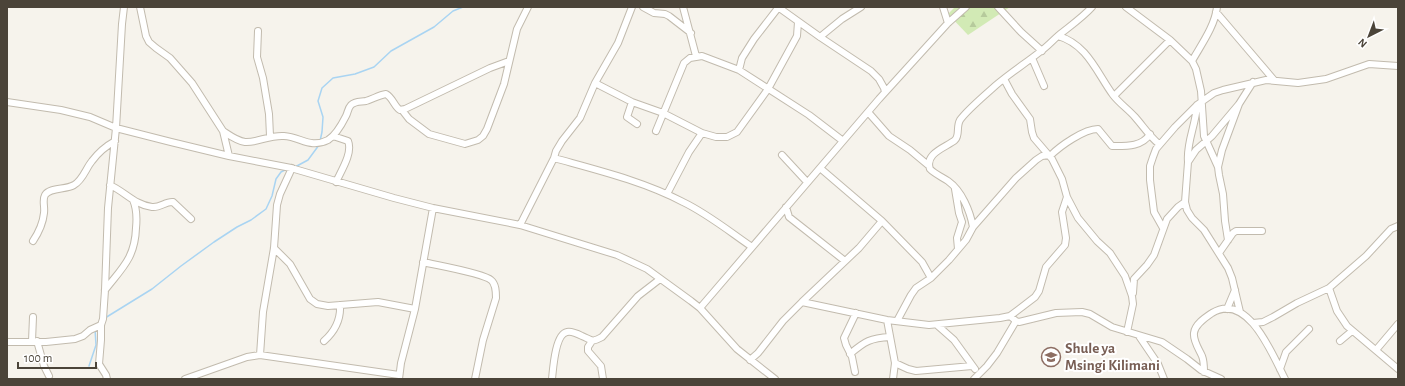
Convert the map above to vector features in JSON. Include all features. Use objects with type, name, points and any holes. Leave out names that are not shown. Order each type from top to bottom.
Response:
[{"type":"street","points":[[107,379],[99,364],[105,290],[108,208],[115,141],[124,7]]},
{"type":"street","points":[[140,7],[146,36],[149,42],[170,58],[192,83],[223,131],[229,156]]},
{"type":"street","points":[[223,131],[236,139],[245,142],[270,136],[288,136],[314,144],[322,142],[333,136],[354,102],[367,100],[386,94],[409,119],[428,134],[465,144],[478,140],[483,136],[487,129],[495,109],[504,84],[517,28],[528,7]]},
{"type":"street","points":[[520,225],[562,140],[580,118],[595,82],[618,43],[632,7]]},
{"type":"street","points":[[643,7],[654,13],[669,16],[691,33]]},
{"type":"street","points":[[683,7],[696,56]]},
{"type":"street","points":[[739,70],[742,58],[750,45],[778,7],[871,71],[879,79],[885,92]]},
{"type":"street","points":[[820,37],[842,19],[861,7]]},
{"type":"street","points":[[943,7],[948,23]]},
{"type":"street","points":[[700,308],[885,92],[948,23],[966,7]]},
{"type":"street","points":[[998,7],[1021,32],[1042,51]]},
{"type":"street","points":[[928,165],[930,159],[936,152],[956,139],[958,136],[957,129],[961,118],[1004,79],[1042,51],[1092,7]]},
{"type":"street","points":[[1126,7],[1170,40],[1192,61],[1196,69],[1203,131],[1206,142],[1218,167],[1223,194],[1228,240]]},
{"type":"street","points":[[1192,61],[1209,30],[1217,10],[1274,80]]},
{"type":"street","points":[[595,82],[632,102],[663,114],[702,133],[727,137],[735,134],[768,89],[797,36],[799,29],[798,22]]},
{"type":"street","points":[[258,30],[257,57],[263,78],[269,114],[270,136]]},
{"type":"street","points":[[1058,36],[1067,38],[1086,55],[1095,65],[1114,96],[1135,116],[1154,140],[1160,144]]},
{"type":"street","points":[[1114,96],[1170,40]]},
{"type":"street","points":[[656,131],[684,63],[690,58],[702,56],[739,70],[808,115],[842,141]]},
{"type":"street","points":[[1032,58],[1044,86]]},
{"type":"street","points":[[402,110],[439,94],[490,68],[509,61]]},
{"type":"street","points":[[1163,228],[1154,212],[1150,180],[1150,166],[1156,149],[1175,127],[1214,93],[1253,82],[1266,80],[1298,83],[1326,79],[1369,64],[1398,66]]},
{"type":"street","points":[[1004,79],[1012,94],[1030,119],[1034,138],[1049,155],[1062,179],[1066,197],[1078,218],[1118,263],[1125,276],[1132,296]]},
{"type":"street","points":[[1188,162],[1196,150],[1206,142],[1239,104],[1253,82]]},
{"type":"street","points":[[7,102],[61,110],[90,118],[116,128],[229,156],[294,169],[433,208],[520,225],[617,255],[647,269],[700,308],[729,341],[771,378]]},
{"type":"street","points":[[632,102],[627,118],[637,124]]},
{"type":"street","points":[[1200,104],[1187,154],[1188,162],[1185,202],[1187,210],[1192,218],[1204,230],[1228,268],[1240,312]]},
{"type":"street","points":[[1218,167],[1222,150],[1239,104]]},
{"type":"street","points":[[868,112],[889,136],[910,150],[934,172],[955,188],[963,199],[970,214],[973,227]]},
{"type":"street","points":[[897,321],[916,288],[931,278],[950,260],[966,240],[973,227],[1016,178],[1036,160],[1042,156],[1049,155],[1072,138],[1094,129],[1098,129],[1112,146],[1135,145],[1146,140],[1150,134]]},
{"type":"street","points":[[667,194],[689,152],[702,133]]},
{"type":"street","points":[[333,136],[348,141],[350,146],[347,158],[336,182]]},
{"type":"street","points":[[33,241],[40,230],[46,194],[51,191],[74,185],[81,179],[92,160],[108,145],[115,141]]},
{"type":"street","points":[[782,155],[807,182]]},
{"type":"street","points":[[554,158],[610,173],[667,194],[684,202],[752,247]]},
{"type":"street","points":[[820,168],[882,221],[922,262],[931,278]]},
{"type":"street","points":[[260,355],[264,302],[274,248],[277,205],[280,194],[294,169]]},
{"type":"street","points":[[110,185],[138,203],[153,207],[161,206],[168,202],[173,202],[191,219]]},
{"type":"street","points":[[955,188],[962,222],[957,238],[958,249]]},
{"type":"street","points":[[802,302],[888,320],[938,325],[1010,316],[1035,297],[1039,291],[1046,267],[1065,245],[1066,238],[1062,212],[1066,197]]},
{"type":"street","points":[[105,290],[127,263],[135,244],[137,217],[133,200]]},
{"type":"street","points":[[1127,332],[1133,309],[1132,296],[1134,279],[1154,255],[1167,219],[1185,202]]},
{"type":"street","points":[[786,207],[788,215],[795,222],[845,261]]},
{"type":"street","points":[[185,379],[247,357],[260,355],[399,377],[400,363],[414,309],[433,208]]},
{"type":"street","points":[[750,360],[758,353],[783,321],[859,248],[882,221]]},
{"type":"street","points":[[1253,323],[1264,322],[1297,303],[1329,288],[1366,256],[1391,229],[1398,226]]},
{"type":"street","points":[[1218,253],[1236,231],[1262,231]]},
{"type":"street","points":[[274,248],[285,258],[310,299],[317,304],[324,306],[378,302],[414,309]]},
{"type":"street","points":[[423,262],[459,270],[487,278],[492,281],[496,292],[496,298],[483,340],[475,379]]},
{"type":"street","points":[[603,379],[601,366],[588,351],[588,347],[592,341],[607,333],[638,296],[660,278]]},
{"type":"street","points":[[1329,288],[1342,321],[1398,369]]},
{"type":"street","points":[[1227,309],[1235,290]]},
{"type":"street","points":[[324,342],[331,334],[339,318],[340,305]]},
{"type":"street","points":[[1202,379],[1202,357],[1194,332],[1200,322],[1213,312],[1220,309],[1240,312],[1248,317],[1265,340],[1285,379]]},
{"type":"street","points":[[1010,316],[1016,321],[1025,321],[1056,313],[1082,312],[1090,314],[1106,325],[1162,342],[1203,371],[1221,379]]},
{"type":"street","points":[[855,372],[852,357],[844,338],[856,313]]},
{"type":"street","points":[[33,317],[35,341],[49,376]]},
{"type":"street","points":[[888,320],[895,363],[893,379]]},
{"type":"street","points":[[974,379],[997,353],[1016,321]]},
{"type":"street","points":[[1376,350],[1398,324]]},
{"type":"street","points":[[7,342],[46,342],[79,338],[101,325]]},
{"type":"street","points":[[938,325],[954,340],[978,374]]},
{"type":"street","points":[[1280,369],[1286,352],[1309,329]]},
{"type":"street","points":[[1340,341],[1352,331]]},
{"type":"street","points":[[552,379],[555,356],[560,337],[563,334],[567,332],[578,334],[589,341],[592,341]]},
{"type":"street","points":[[1139,336],[1158,364],[1164,379]]},
{"type":"street","points":[[850,354],[867,341],[874,338],[890,337]]},
{"type":"street","points":[[895,363],[916,371],[972,366]]},
{"type":"green space","points":[[955,7],[1010,7],[968,35],[948,14]]},
{"type":"waterway","points":[[320,141],[323,117],[318,101],[322,88],[333,78],[355,74],[374,67],[391,51],[434,27],[453,11],[463,7]]},
{"type":"waterway","points":[[295,167],[308,160],[319,145]]},
{"type":"waterway","points":[[105,318],[152,289],[214,242],[251,220],[266,209],[272,196],[276,179],[281,172],[287,169]]},
{"type":"waterway","points":[[89,366],[96,345],[95,329]]},
{"type":"place","name":"Shule ya Msingi Kilimani","points":[[1051,357]]}]
